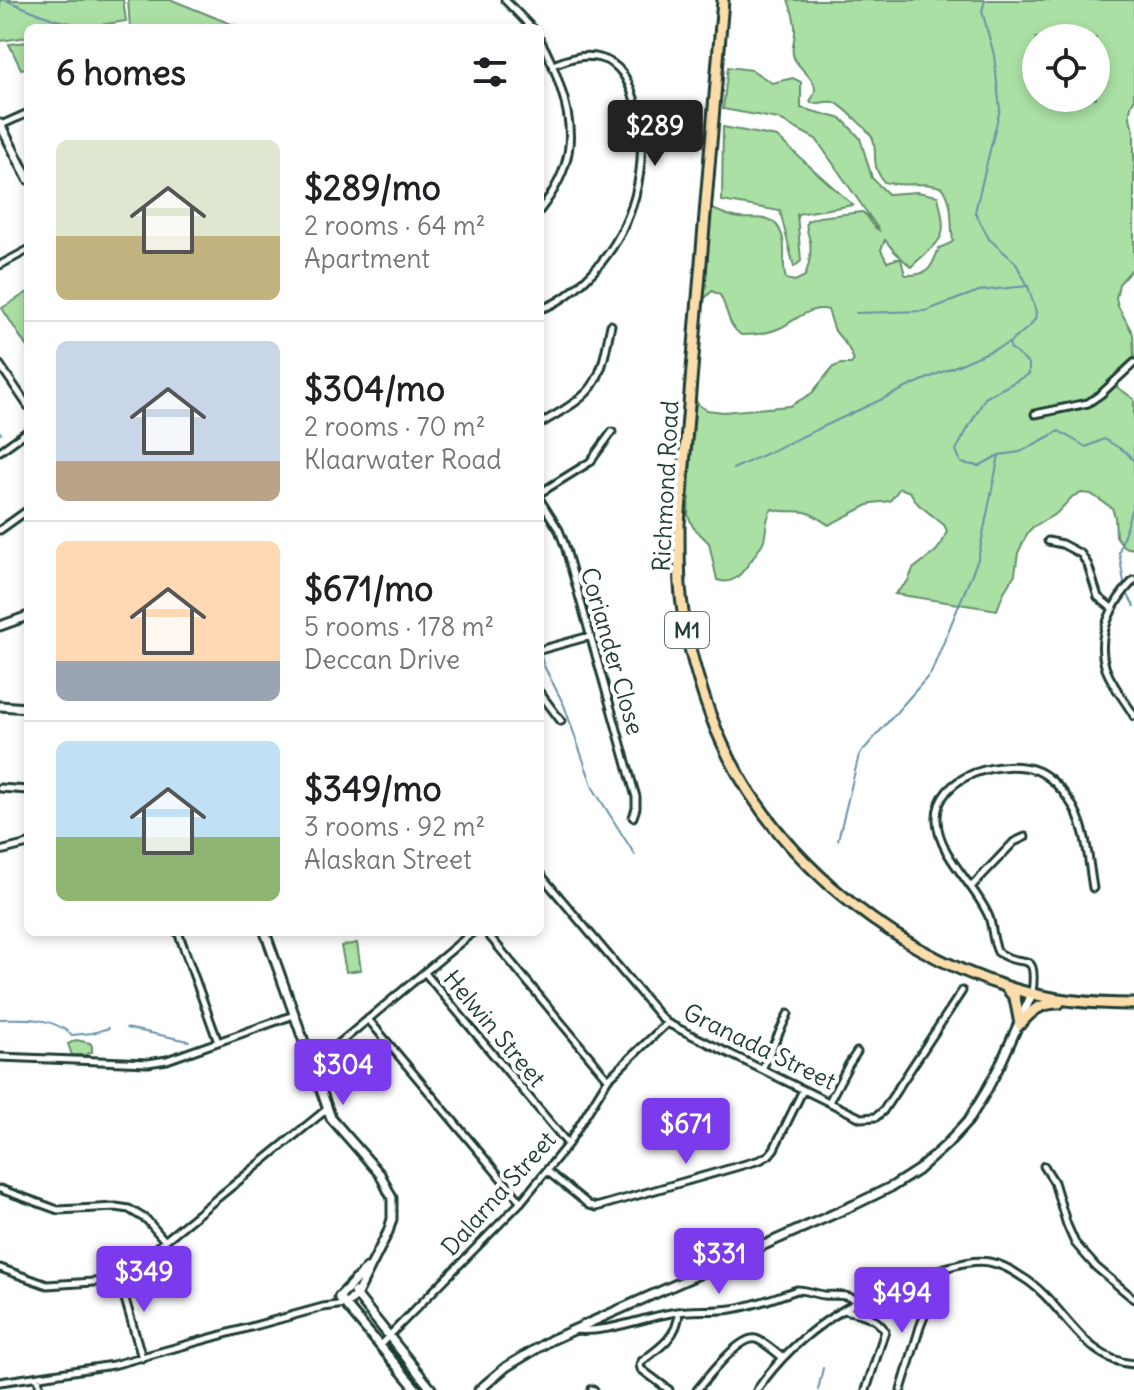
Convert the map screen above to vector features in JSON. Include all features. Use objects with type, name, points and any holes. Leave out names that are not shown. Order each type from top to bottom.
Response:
[{"type":"highway","name":"Richmond Road","points":[[723,0],[679,524],[681,587],[687,635],[711,716],[728,755],[757,803],[796,853],[832,888],[878,924],[946,962],[1004,986],[1083,1002],[1134,1004]]},
{"type":"highway","points":[[1004,986],[1015,998],[1020,1024]]},
{"type":"highway","points":[[1020,1024],[1033,1010],[1047,1003],[1083,1002]]},
{"type":"street","points":[[505,0],[528,24]]},
{"type":"street","points":[[544,48],[568,111],[570,142],[565,169],[544,204]]},
{"type":"street","points":[[544,308],[573,290],[595,270],[611,249],[633,206],[641,159],[636,105],[629,83],[621,71],[607,60],[591,56],[553,65]]},
{"type":"street","points":[[24,115],[0,124],[24,171]]},
{"type":"street","points":[[0,265],[24,252]]},
{"type":"street","points":[[544,421],[593,386],[601,369],[611,325]]},
{"type":"street","points":[[1035,414],[1088,403],[1134,363]]},
{"type":"street","points":[[0,365],[24,400]]},
{"type":"street","points":[[544,491],[590,462],[612,432]]},
{"type":"street","points":[[0,451],[24,434]]},
{"type":"street","name":"Coriander Close","points":[[544,507],[562,536],[636,797],[633,817]]},
{"type":"street","points":[[0,530],[24,513]]},
{"type":"street","points":[[1048,541],[1081,554],[1088,565],[1098,597],[1113,609]]},
{"type":"street","points":[[1134,580],[1113,609],[1105,628],[1103,649],[1107,671],[1134,716]]},
{"type":"street","points":[[0,626],[24,617]]},
{"type":"street","points":[[544,649],[590,636]]},
{"type":"street","points":[[544,698],[561,721]]},
{"type":"street","points":[[0,706],[24,708]]},
{"type":"street","points":[[479,1390],[524,1355],[572,1330],[893,1186],[918,1170],[968,1121],[1020,1024],[1032,994],[1034,970],[1028,961],[1008,958],[998,952],[988,914],[939,833],[938,810],[943,796],[954,783],[970,774],[996,768],[1022,767],[1041,773],[1070,800],[1078,816],[1093,888]]},
{"type":"street","points":[[0,788],[24,790]]},
{"type":"street","points":[[971,887],[1014,842],[1025,837]]},
{"type":"street","points":[[0,851],[24,845]]},
{"type":"street","name":"Granada Street","points":[[544,879],[667,1023],[861,1118],[876,1117],[883,1111],[962,991]]},
{"type":"street","points":[[179,936],[218,1042]]},
{"type":"street","points":[[0,1382],[142,1358],[323,1307],[345,1304],[356,1296],[388,1232],[392,1219],[392,1198],[380,1174],[335,1125],[327,1109],[266,936]]},
{"type":"street","points":[[312,1066],[468,936]]},
{"type":"street","points":[[489,936],[608,1079]]},
{"type":"street","name":"Helwin Street","points":[[425,973],[568,1144]]},
{"type":"street","points":[[762,1069],[788,1014]]},
{"type":"street","points":[[0,1057],[148,1063],[167,1060],[294,1015]]},
{"type":"street","points":[[368,1019],[521,1202]]},
{"type":"street","name":"Dalarna Street","points":[[380,1345],[521,1202],[568,1144],[608,1079],[667,1023]]},
{"type":"street","points":[[829,1102],[857,1052]]},
{"type":"street","points":[[547,1171],[589,1205],[596,1207],[760,1160],[771,1153],[803,1090]]},
{"type":"street","points":[[0,1268],[47,1285],[119,1278],[327,1109]]},
{"type":"street","points":[[1044,1166],[1054,1182],[1075,1243],[1096,1267],[1134,1299]]},
{"type":"street","points":[[0,1189],[58,1210],[129,1209],[147,1220],[165,1241]]},
{"type":"street","points":[[757,1390],[783,1358],[811,1332],[858,1300],[914,1278],[978,1261],[1010,1269],[1029,1281],[1100,1354],[1115,1361],[1134,1364]]},
{"type":"street","points":[[323,1307],[351,1287],[371,1263]]},
{"type":"street","points":[[119,1278],[142,1358]]},
{"type":"street","points":[[901,1390],[932,1296],[928,1287],[914,1278]]},
{"type":"street","points":[[351,1287],[432,1390]]},
{"type":"street","points":[[572,1330],[597,1331],[679,1312],[733,1309],[797,1290],[823,1295],[841,1294],[858,1300]]},
{"type":"street","points":[[339,1297],[417,1390]]},
{"type":"street","points":[[842,1310],[872,1318],[885,1331],[866,1390]]},
{"type":"street","points":[[669,1390],[640,1365],[668,1340],[677,1326],[679,1312]]},
{"type":"street","points":[[697,1390],[747,1340],[760,1341],[783,1358]]},
{"type":"street","points":[[38,1377],[40,1390]]},
{"type":"green space","points":[[0,0],[123,0],[126,21],[107,24],[24,24],[24,38],[0,41]]},
{"type":"green space","points":[[128,0],[172,0],[231,24],[130,24]]},
{"type":"green space","points":[[788,0],[1134,0],[1134,100],[1130,115],[1134,130],[1134,267],[1119,284],[1116,298],[1133,334],[1134,357],[1113,379],[1116,386],[1134,399],[1134,549],[1124,547],[1116,536],[1112,508],[1091,494],[1082,493],[1073,496],[1057,513],[1028,532],[1018,553],[1015,574],[997,610],[895,594],[908,581],[913,569],[936,551],[947,531],[918,504],[910,492],[900,488],[890,501],[872,503],[829,525],[809,513],[772,509],[764,540],[747,566],[734,579],[717,580],[709,543],[693,527],[688,515],[694,399],[707,410],[723,412],[790,406],[812,393],[833,367],[851,364],[854,360],[835,331],[828,310],[809,312],[771,331],[741,335],[730,322],[720,295],[712,291],[702,301],[710,208],[736,217],[765,219],[775,223],[782,235],[786,279],[795,281],[805,276],[810,259],[807,221],[862,212],[879,230],[816,139],[778,119],[723,109],[728,67],[752,70],[772,83],[793,78],[801,82],[801,108],[842,119],[860,138],[872,178],[888,194],[917,192],[938,196],[943,231],[937,243],[911,267],[885,240],[881,250],[887,262],[901,259],[905,275],[920,274],[931,266],[939,248],[953,241],[950,207],[943,188],[884,182],[876,165],[873,139],[867,131],[836,103],[811,103],[814,83],[793,55],[793,16]]},
{"type":"green space","points":[[24,42],[24,69],[21,69],[9,44]]},
{"type":"green space","points":[[723,127],[777,137],[853,205],[797,214],[801,261],[794,267],[780,211],[722,201]]},
{"type":"green space","points":[[24,294],[24,343],[2,308]]},
{"type":"green space","points":[[357,943],[361,970],[346,972],[341,946]]},
{"type":"green space","points":[[76,1040],[90,1043],[92,1052],[72,1055],[68,1044]]},
{"type":"waterway","points":[[5,0],[74,24]]},
{"type":"waterway","points":[[985,0],[982,11],[994,55],[1000,109],[975,212],[989,239],[1015,262],[1028,286],[1036,312],[1030,326],[1009,343],[1011,349],[1029,364],[1029,374],[985,398],[956,450],[961,463],[979,466],[999,455],[1020,452],[1059,431],[1086,447],[1104,439],[1126,452],[1134,461]]},
{"type":"waterway","points":[[856,313],[925,311],[979,291],[1028,286]]},
{"type":"waterway","points":[[733,469],[1009,343]]},
{"type":"waterway","points":[[838,840],[859,755],[931,673],[978,559],[999,455]]},
{"type":"waterway","points":[[1124,583],[1119,552],[1134,500]]},
{"type":"waterway","points":[[1127,593],[1134,606]]},
{"type":"waterway","points":[[544,666],[564,705],[593,788],[635,855]]},
{"type":"waterway","points":[[0,1019],[47,1022],[72,1035],[109,1028]]},
{"type":"waterway","points":[[126,1028],[189,1041]]},
{"type":"waterway","points":[[818,1390],[823,1368]]}]
